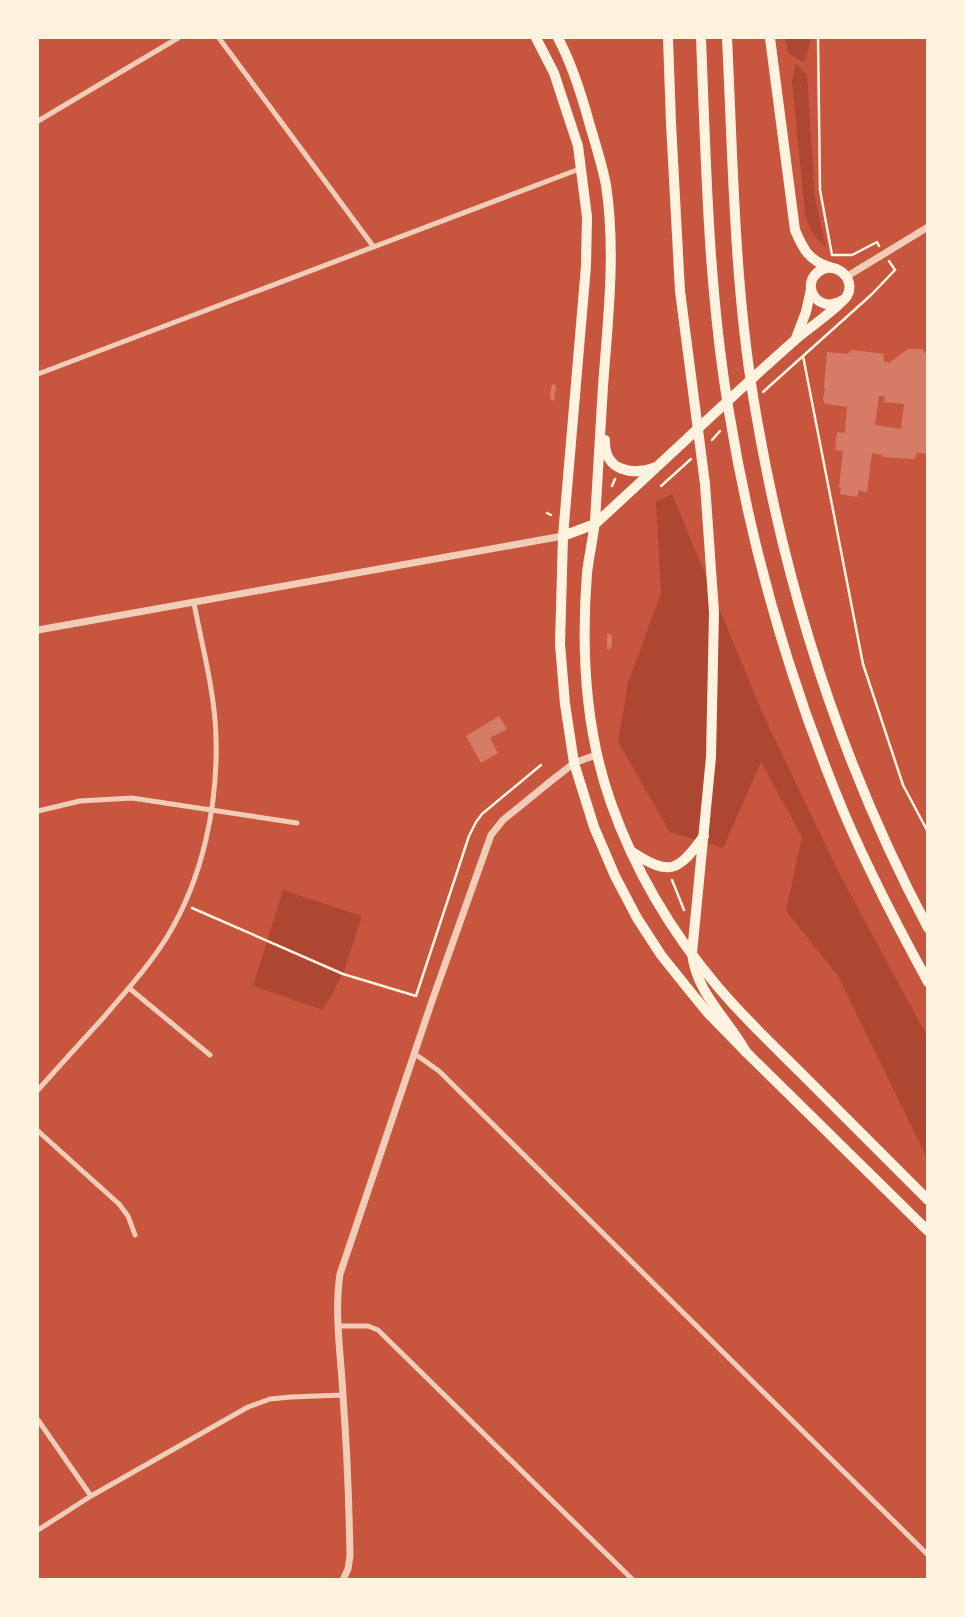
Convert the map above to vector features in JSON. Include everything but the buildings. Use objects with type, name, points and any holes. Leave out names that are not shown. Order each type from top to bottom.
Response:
[{"type":"highway","points":[[536,38],[554,73],[574,132],[582,168],[586,217],[586,266],[562,536],[560,644],[565,704],[574,763],[603,850],[647,935],[694,996],[746,1052],[928,1231]]},
{"type":"highway","points":[[558,38],[579,86],[605,182],[610,233],[610,281],[595,524],[588,571],[585,651],[586,682],[596,756],[612,807],[647,884],[666,918],[713,981],[743,1015],[928,1200]]},
{"type":"highway","points":[[668,38],[671,133],[680,291],[705,484],[714,612],[712,749],[692,953],[696,975],[703,990],[738,1037],[746,1052]]},
{"type":"highway","points":[[701,38],[709,222],[717,324],[728,410],[769,598],[796,685],[836,792],[884,900],[928,982]]},
{"type":"highway","points":[[727,38],[735,217],[744,324],[754,402],[776,517],[810,641],[846,747],[891,853],[928,928]]},
{"type":"highway","points":[[562,536],[595,524],[796,339],[843,300],[849,289],[846,276],[836,268],[818,264],[801,244],[795,230],[770,38]]},
{"type":"highway","points":[[796,339],[806,312],[814,277],[823,269],[830,267]]},
{"type":"highway","points":[[811,289],[816,299],[825,304],[831,306],[843,300]]},
{"type":"highway","points":[[603,393],[608,415],[606,452],[612,462],[620,468],[632,471],[650,469],[659,465]]},
{"type":"highway","points":[[632,852],[650,864],[665,868],[676,866],[686,860],[705,835]]},
{"type":"street","points":[[38,121],[178,38]]},
{"type":"street","points":[[219,38],[373,246]]},
{"type":"street","points":[[38,374],[582,168]]},
{"type":"street","points":[[846,276],[928,227]]},
{"type":"street","points":[[38,630],[562,536]]},
{"type":"street","points":[[38,1090],[130,988],[167,936],[184,905],[196,874],[212,809],[216,775],[216,736],[194,602]]},
{"type":"street","points":[[343,1580],[348,1569],[350,1556],[349,1473],[339,1326],[338,1290],[340,1274],[491,835],[502,820],[574,763],[596,756]]},
{"type":"street","points":[[38,811],[80,801],[119,798],[146,799],[297,823]]},
{"type":"street","points":[[130,988],[210,1055]]},
{"type":"street","points":[[415,1054],[439,1071],[928,1555]]},
{"type":"street","points":[[38,1131],[119,1204],[128,1216],[135,1235]]},
{"type":"street","points":[[339,1326],[368,1326],[378,1330],[633,1580]]},
{"type":"street","points":[[38,1530],[92,1496],[248,1407],[270,1399],[291,1396],[343,1395]]},
{"type":"street","points":[[38,1420],[92,1496]]},
{"type":"path","points":[[789,368],[895,270],[876,242],[852,255],[832,255],[820,190],[818,38]]},
{"type":"path","points":[[803,356],[863,664],[903,785],[928,832]]},
{"type":"path","points":[[612,486],[616,477]]},
{"type":"path","points":[[184,905],[343,974],[416,996],[469,836],[476,822],[482,814],[541,764]]},
{"type":"path","points":[[672,880],[684,910]]},
{"type":"shaded area","points":[[785,38],[811,38],[806,58],[803,62],[788,53]]},
{"type":"shaded area","points":[[796,64],[807,75],[815,199],[826,246],[814,236],[805,213],[792,81]]},
{"type":"shaded area","points":[[672,494],[762,712],[839,873],[927,1036],[927,1158],[838,976],[786,911],[802,837],[761,762],[723,848],[670,832],[618,742],[628,683],[661,593],[656,502]]},
{"type":"shaded area","points":[[283,890],[362,916],[343,974],[323,1010],[253,986]]}]
